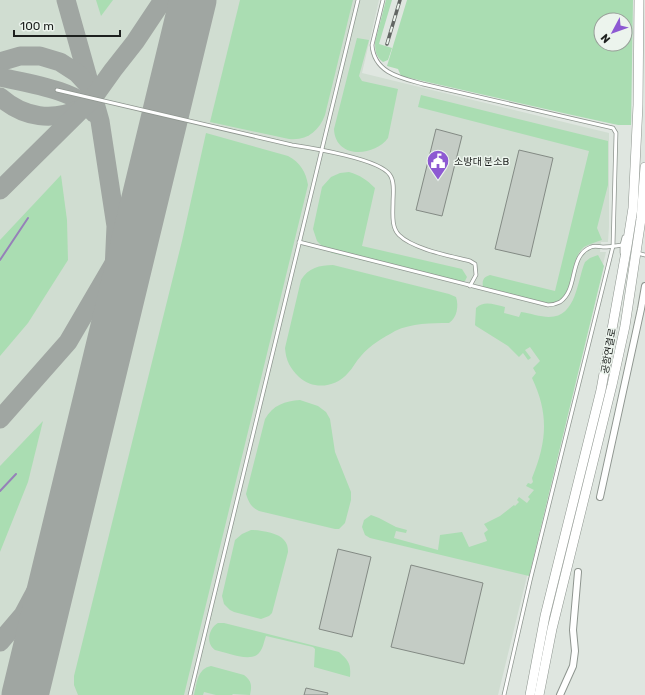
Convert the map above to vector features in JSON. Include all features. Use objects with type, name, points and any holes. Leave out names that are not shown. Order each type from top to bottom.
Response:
[{"type":"street","name":"공항연결로","points":[[530,695],[545,616],[601,390],[633,208],[638,105],[639,0]]},
{"type":"street","name":"공항연결로","points":[[539,695],[552,629],[622,341],[640,254],[645,167]]},
{"type":"street","points":[[600,497],[645,286]]},
{"type":"street","points":[[560,695],[573,666],[575,651],[573,630],[578,572]]},
{"type":"lane","points":[[190,695],[358,0]]},
{"type":"lane","points":[[383,0],[372,46],[372,53],[383,69],[390,73],[401,78],[423,84],[615,129],[616,133],[613,246],[532,574],[504,695]]},
{"type":"lane","points":[[57,90],[292,146],[322,150],[378,165],[386,170],[391,176],[393,184],[394,224],[398,233],[414,245],[476,264],[476,275],[470,286]]},
{"type":"lane","points":[[622,275],[622,245],[633,208]]},
{"type":"lane","points":[[299,242],[548,306],[559,303],[570,291],[578,260],[586,249],[593,246],[601,247],[622,245]]},
{"type":"shaded area","points":[[0,0],[379,0],[362,73],[609,133],[608,242],[601,242],[600,252],[606,252],[498,695],[0,695]]},
{"type":"green space","points":[[96,0],[113,0],[101,16]]},
{"type":"green space","points":[[240,0],[353,0],[325,115],[316,130],[307,137],[289,139],[210,122]]},
{"type":"green space","points":[[386,0],[392,0],[379,44],[392,48],[388,60],[383,62],[376,54],[375,42]]},
{"type":"green space","points":[[407,0],[633,0],[633,12],[593,12],[593,52],[632,52],[631,125],[618,125],[401,76],[398,69],[387,66]]},
{"type":"green space","points":[[357,38],[369,40],[359,76],[362,81],[398,89],[388,138],[374,149],[356,152],[341,146],[336,139],[334,129]]},
{"type":"green space","points":[[421,95],[608,141],[608,185],[597,228],[602,240],[584,247],[579,253],[574,266],[569,288],[564,299],[553,305],[483,287],[483,281],[484,278],[490,275],[555,291],[589,151],[418,107]]},
{"type":"green space","points":[[206,133],[292,158],[302,168],[308,185],[184,695],[78,695],[74,685],[74,676],[182,241]]},
{"type":"green space","points":[[349,172],[363,178],[375,188],[362,246],[462,269],[467,277],[465,281],[460,283],[332,253],[324,248],[317,241],[313,229],[322,187],[331,177],[340,173]]},
{"type":"green space","points":[[61,175],[67,220],[68,260],[28,323],[0,356],[0,240]]},
{"type":"green space","points":[[598,255],[604,266],[529,576],[370,538],[365,535],[362,527],[364,520],[371,515],[396,527],[407,530],[406,533],[396,531],[394,538],[438,550],[440,535],[462,532],[469,547],[487,541],[484,533],[488,530],[484,524],[500,516],[514,505],[515,506],[519,502],[517,500],[519,497],[527,503],[530,499],[528,497],[534,490],[526,486],[528,483],[531,484],[533,482],[532,478],[541,452],[543,440],[544,428],[541,404],[532,378],[536,373],[533,368],[540,361],[530,347],[525,350],[531,358],[528,360],[523,353],[519,357],[508,346],[476,326],[476,308],[483,304],[505,307],[504,313],[519,317],[521,312],[546,317],[558,315],[565,311],[571,304],[585,262]]},
{"type":"green space","points":[[333,265],[449,294],[456,297],[457,300],[456,315],[449,323],[428,323],[401,328],[368,348],[348,373],[337,382],[324,386],[311,384],[299,377],[293,370],[287,361],[285,348],[301,280],[307,273],[315,268]]},
{"type":"green space","points":[[300,400],[318,406],[326,412],[330,419],[335,452],[351,492],[351,500],[345,523],[339,529],[259,511],[254,508],[248,500],[246,494],[265,419],[276,407],[289,401]]},
{"type":"green space","points":[[43,421],[28,482],[0,552],[0,466]]},
{"type":"green space","points":[[251,530],[264,531],[278,535],[285,541],[288,548],[272,613],[261,619],[230,610],[224,604],[222,596],[235,540],[242,534]]},
{"type":"green space","points":[[218,623],[224,623],[339,652],[349,663],[350,677],[314,667],[315,649],[313,647],[266,636],[262,649],[255,656],[244,657],[215,650],[210,644],[209,636],[212,628]]},
{"type":"green space","points":[[211,666],[244,675],[249,679],[251,684],[250,695],[216,695],[204,692],[203,695],[194,695],[200,673]]},
{"type":"building","points":[[436,129],[462,136],[442,216],[416,210]]},
{"type":"building","points":[[519,150],[553,158],[530,257],[495,249]]},
{"type":"building","points":[[338,549],[371,557],[352,637],[319,629]]},
{"type":"building","points":[[411,565],[483,583],[464,664],[391,647]]},
{"type":"building","points":[[306,688],[328,693],[327,695],[304,695]]},
{"type":"waterway","points":[[0,260],[28,218]]},
{"type":"waterway","points":[[0,491],[16,474]]},
{"type":"taxiway","points":[[66,0],[100,121],[116,226],[113,293],[107,357]]},
{"type":"taxiway","points":[[0,190],[93,98],[135,42],[163,0]]},
{"type":"taxiway","points":[[172,87],[185,0]]},
{"type":"taxiway","points":[[0,62],[20,56],[40,56],[60,62],[77,73],[90,87]]},
{"type":"taxiway","points":[[0,77],[37,85],[64,93],[86,105],[94,113]]},
{"type":"taxiway","points":[[0,97],[19,110],[39,116],[60,115],[82,108]]},
{"type":"taxiway","points":[[0,419],[68,342],[113,265],[131,227],[151,173]]},
{"type":"taxiway","points":[[0,642],[23,615],[63,540]]},
{"type":"runway","points":[[25,695],[193,0]]},
{"type":"railway","points":[[387,44],[400,0]]},
{"type":"place","name":"소방대 분소B","points":[[438,180]]}]
